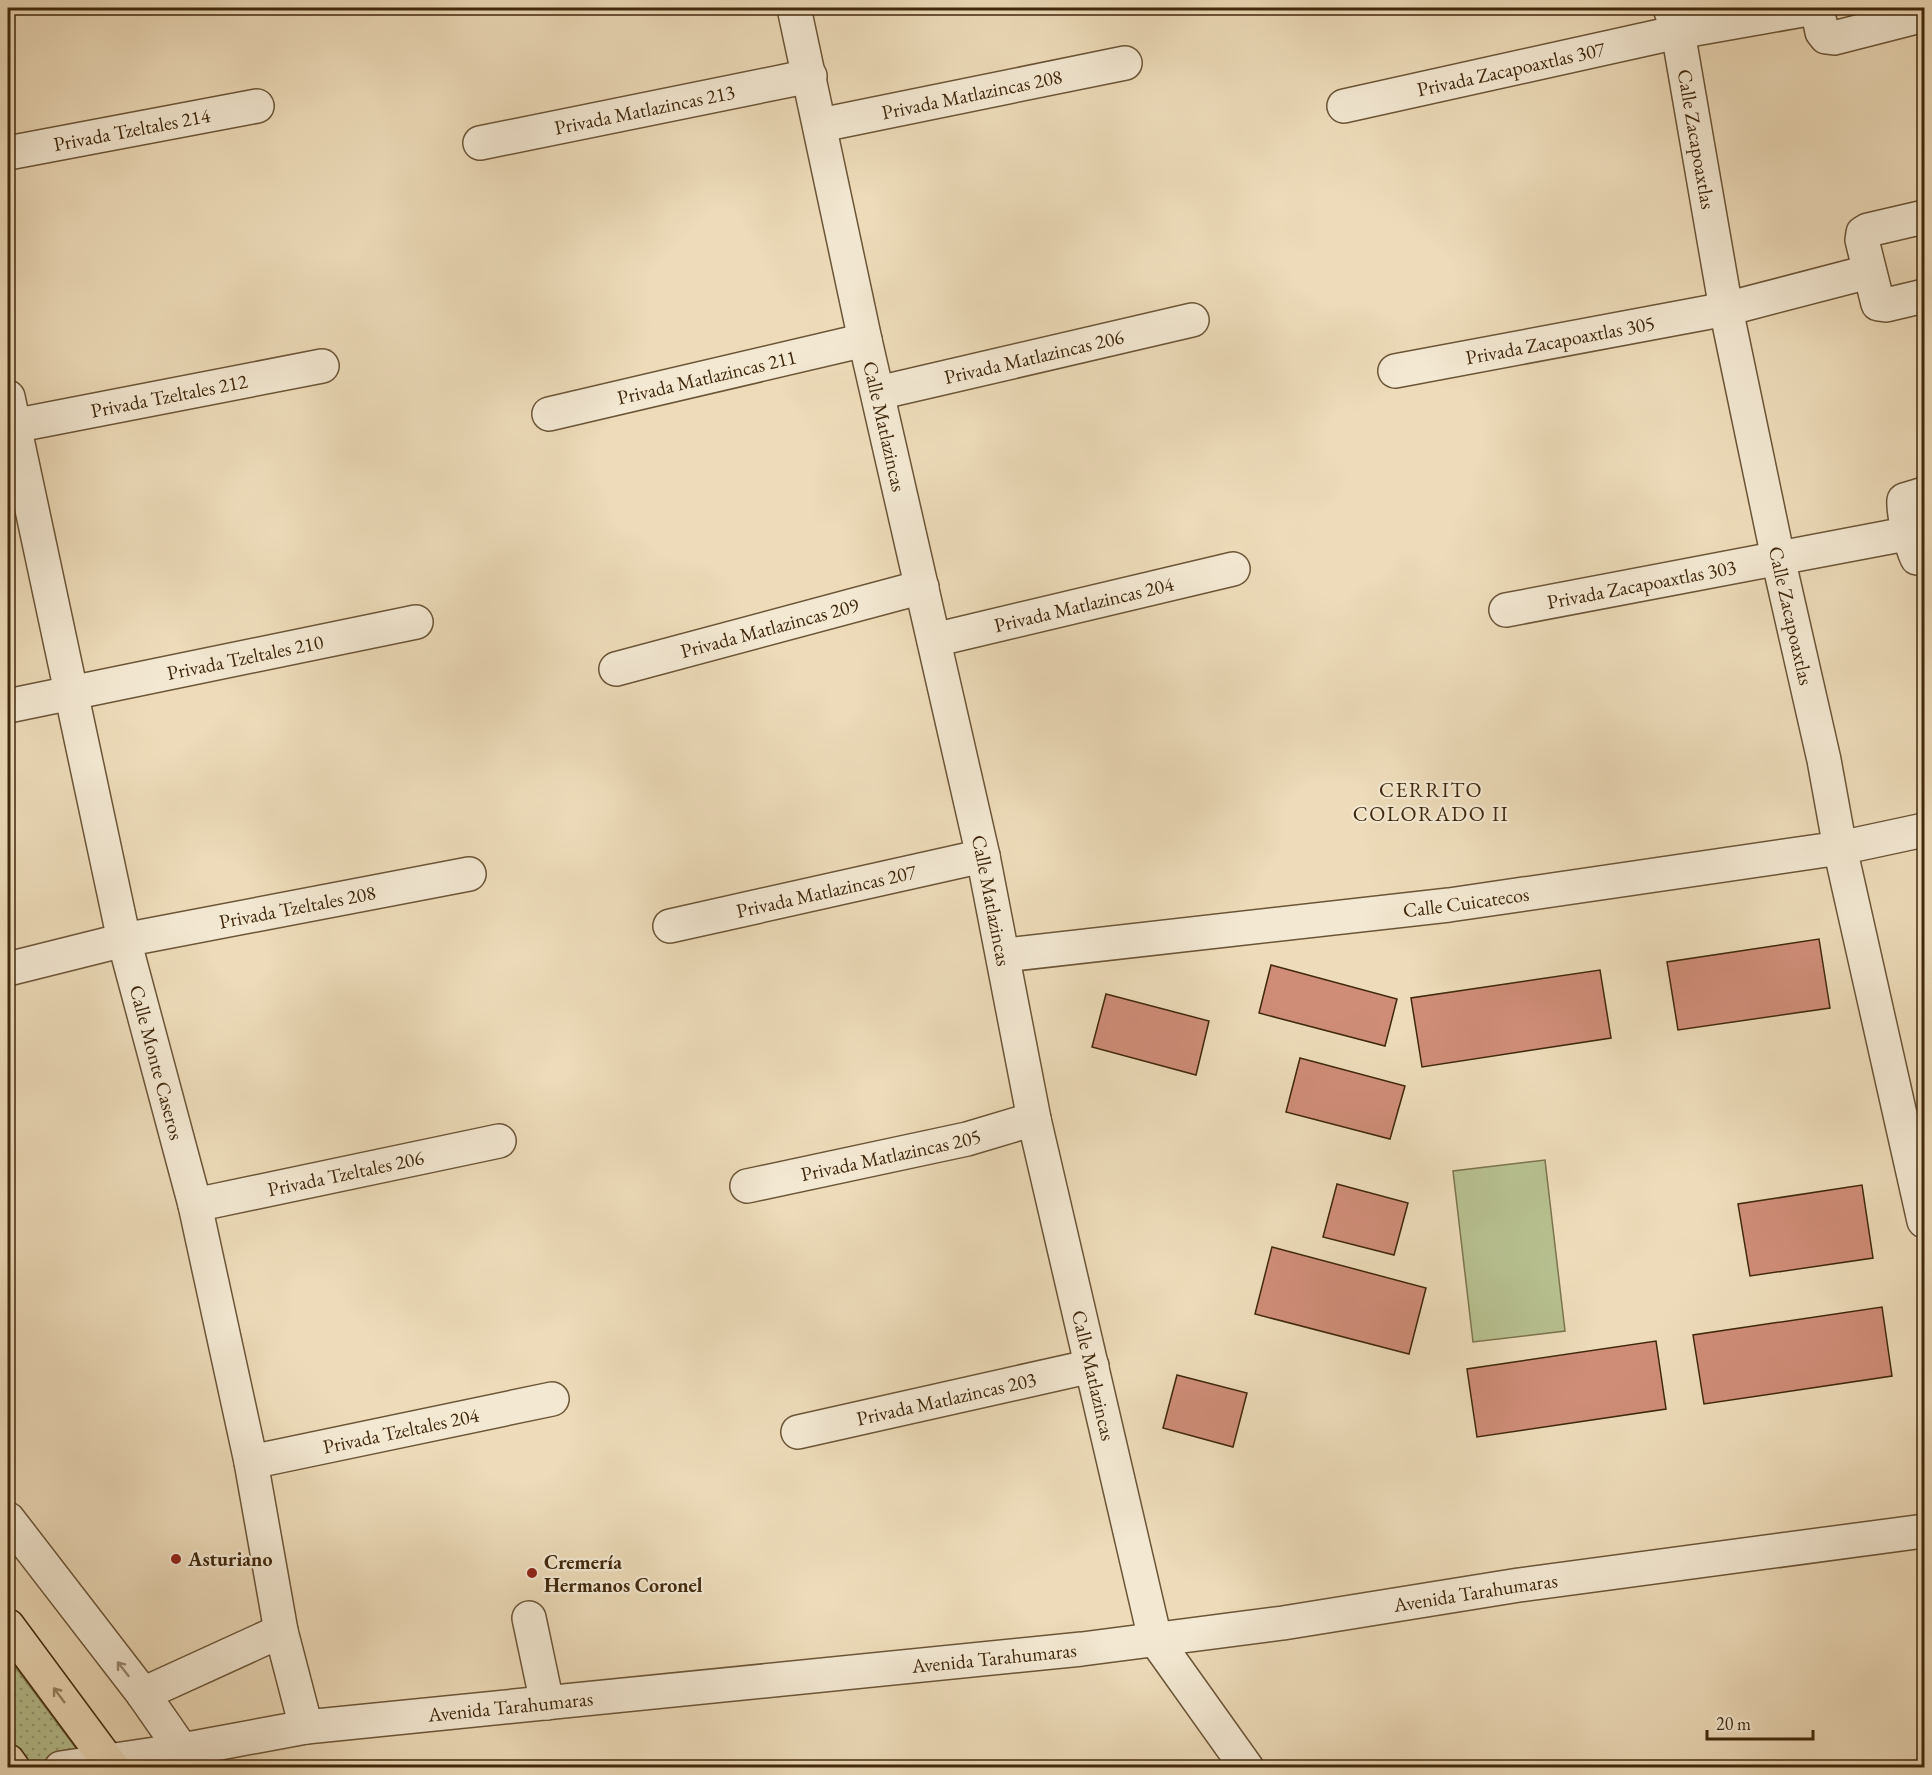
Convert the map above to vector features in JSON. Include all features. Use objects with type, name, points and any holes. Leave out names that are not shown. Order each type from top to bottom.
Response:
[{"type":"main road","points":[[8,1626],[110,1763]]},
{"type":"main road","points":[[8,1761],[13,1767]]},
{"type":"street","name":"Calle Matlazincas","points":[[794,8],[821,125],[865,340],[1005,955],[1034,1119],[1155,1640],[1247,1767]]},
{"type":"street","points":[[1816,8],[1822,32],[1826,37],[1834,38],[1924,15]]},
{"type":"street","name":"Privada Zacapoaxtlas 307","points":[[1344,106],[1674,20],[1816,8]]},
{"type":"street","name":"Calle Zacapoaxtlas","points":[[1674,20],[1726,309],[1778,558],[1824,760],[1840,848],[1924,1221]]},
{"type":"street","name":"Privada Matlazincas 208","points":[[821,125],[1125,63]]},
{"type":"street","name":"Privada Matlazincas 213","points":[[480,143],[810,76]]},
{"type":"street","name":"Privada Tzeltales 214","points":[[8,153],[258,106]]},
{"type":"street","points":[[1924,217],[1863,233],[1869,272],[1878,304],[1886,305],[1924,296]]},
{"type":"street","name":"Privada Zacapoaxtlas 305","points":[[1395,371],[1726,309],[1869,272]]},
{"type":"street","name":"Privada Matlazincas 206","points":[[878,393],[1192,321]]},
{"type":"street","name":"Privada Matlazincas 211","points":[[549,414],[865,340]]},
{"type":"street","name":"Privada Tzeltales 212","points":[[10,417],[322,366]]},
{"type":"street","name":"Calle Monte Caseros","points":[[10,417],[72,692],[124,940],[195,1205],[251,1462],[282,1630],[306,1727]]},
{"type":"street","points":[[1918,546],[1904,508],[1904,500],[1924,494]]},
{"type":"street","name":"Privada Zacapoaxtlas 303","points":[[1506,610],[1778,558],[1918,546]]},
{"type":"street","name":"Privada Matlazincas 204","points":[[934,640],[1233,569]]},
{"type":"street","name":"Privada Matlazincas 209","points":[[616,669],[922,587]]},
{"type":"street","name":"Privada Tzeltales 210","points":[[8,706],[416,622]]},
{"type":"street","name":"Calle Cuicatecos","points":[[1005,955],[1449,905],[1840,848],[1924,830]]},
{"type":"street","name":"Privada Matlazincas 207","points":[[670,926],[983,856]]},
{"type":"street","name":"Privada Tzeltales 208","points":[[8,969],[124,940],[469,874]]},
{"type":"street","name":"Privada Matlazincas 205","points":[[747,1186],[967,1138],[1034,1119]]},
{"type":"street","name":"Privada Tzeltales 206","points":[[195,1205],[499,1142]]},
{"type":"street","name":"Privada Matlazincas 203","points":[[798,1432],[1092,1366]]},
{"type":"street","name":"Privada Tzeltales 204","points":[[251,1462],[552,1399]]},
{"type":"street","points":[[8,1519],[142,1694],[188,1759]]},
{"type":"street","name":"Avenida Tarahumaras","points":[[61,1767],[188,1759],[306,1727],[1155,1640],[1282,1623],[1519,1585],[1924,1531]]},
{"type":"street","points":[[529,1618],[547,1703]]},
{"type":"street","points":[[142,1694],[282,1630]]},
{"type":"green space","points":[[1545,1160],[1565,1331],[1473,1342],[1453,1171]]},
{"type":"green space","points":[[8,1657],[90,1767],[8,1767]]},
{"type":"building","points":[[1819,939],[1830,1008],[1678,1030],[1667,962]]},
{"type":"building","points":[[1271,965],[1397,999],[1385,1046],[1259,1013]]},
{"type":"building","points":[[1600,970],[1611,1038],[1422,1067],[1411,998]]},
{"type":"building","points":[[1106,994],[1209,1021],[1196,1075],[1092,1047]]},
{"type":"building","points":[[1300,1058],[1405,1086],[1390,1139],[1286,1112]]},
{"type":"building","points":[[1337,1184],[1408,1203],[1394,1255],[1323,1237]]},
{"type":"building","points":[[1862,1185],[1873,1258],[1750,1276],[1738,1204]]},
{"type":"building","points":[[1272,1247],[1426,1288],[1409,1354],[1255,1314]]},
{"type":"building","points":[[1882,1307],[1892,1376],[1704,1404],[1693,1335]]},
{"type":"building","points":[[1656,1341],[1666,1409],[1477,1437],[1467,1369]]},
{"type":"building","points":[[1177,1375],[1247,1393],[1233,1447],[1163,1428]]},
{"type":"place","name":"Asturiano","points":[[176,1559]]},
{"type":"place","name":"Cremería Hermanos Coronel","points":[[532,1573]]},
{"type":"district","name":"CERRITO COLORADO II","points":[[1431,801]]}]
